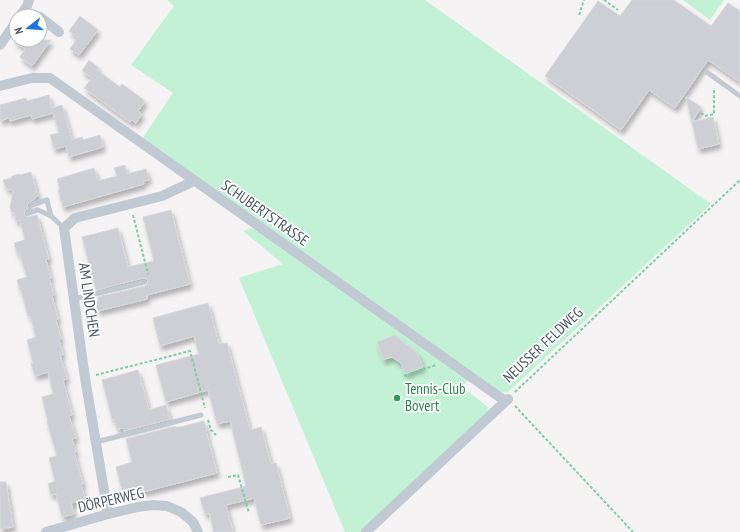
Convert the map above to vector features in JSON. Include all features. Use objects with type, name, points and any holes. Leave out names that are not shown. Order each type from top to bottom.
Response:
[{"type":"street","points":[[48,23],[59,32]]},
{"type":"street","points":[[0,45],[8,34]]},
{"type":"street","name":"SCHUBERTSTRASSE","points":[[0,86],[32,78],[50,78],[444,358],[506,400]]},
{"type":"street","points":[[64,228],[75,218],[162,196],[194,181]]},
{"type":"street","name":"AM LINDCHEN","points":[[64,228],[85,378],[108,514]]},
{"type":"street","name":"NEUSSER FELDWEG","points":[[366,532],[506,400]]},
{"type":"street","name":"DÖRPERWEG","points":[[46,532],[108,514],[138,507],[153,506],[166,506],[181,512],[193,522],[198,532]]},
{"type":"lane","points":[[708,73],[740,96]]},
{"type":"lane","points":[[31,205],[47,200],[51,216]]},
{"type":"lane","points":[[28,212],[38,210],[51,216],[64,228]]},
{"type":"lane","points":[[74,299],[144,282]]},
{"type":"lane","points":[[96,442],[204,414]]},
{"type":"path","points":[[579,15],[584,0]]},
{"type":"path","points":[[604,0],[618,10]]},
{"type":"path","points":[[700,113],[705,116],[714,114],[714,84],[717,79]]},
{"type":"path","name":"NEUSSER FELDWEG","points":[[506,400],[740,180]]},
{"type":"path","points":[[130,204],[149,277],[148,281],[144,282]]},
{"type":"path","points":[[85,378],[190,351],[204,414]]},
{"type":"path","points":[[404,376],[441,363],[444,358]]},
{"type":"path","points":[[506,400],[633,532]]},
{"type":"path","points":[[208,419],[211,430],[216,435]]},
{"type":"path","points":[[228,478],[238,474],[249,513]]},
{"type":"green space","points":[[167,0],[425,0],[711,204],[508,392],[497,393],[142,139],[173,93],[131,65],[174,6]]},
{"type":"green space","points":[[683,0],[724,0],[710,20]]},
{"type":"green space","name":"Tennis-Club Bovert","points":[[255,227],[468,380],[464,385],[465,389],[488,407],[487,413],[360,532],[345,532],[239,278],[283,264],[243,231]]},
{"type":"building","points":[[632,0],[674,0],[711,26],[728,3],[740,11],[740,82],[708,60],[675,108],[649,90],[621,130],[545,76],[598,1],[620,16]]},
{"type":"building","points":[[80,16],[98,30],[79,55],[70,49],[76,40],[73,38],[75,35],[69,31]]},
{"type":"building","points":[[24,48],[45,48],[32,66],[20,57],[25,49]]},
{"type":"building","points":[[89,60],[99,68],[97,70],[120,87],[122,84],[145,101],[138,111],[142,114],[136,123],[132,120],[130,122],[84,88],[92,78],[82,71]]},
{"type":"building","points":[[49,95],[52,108],[62,105],[72,140],[82,137],[83,140],[100,135],[103,147],[69,157],[66,146],[54,149],[50,135],[59,133],[53,113],[32,119],[31,115],[10,121],[9,118],[0,121],[0,105],[26,98],[27,101]]},
{"type":"building","points":[[686,97],[701,107],[692,122],[713,117],[719,144],[698,149]]},
{"type":"building","points":[[125,165],[127,174],[146,169],[149,180],[143,181],[144,184],[63,207],[58,190],[60,189],[57,179],[94,168],[98,181],[117,176],[114,168]]},
{"type":"building","points":[[31,172],[38,196],[28,203],[27,206],[29,208],[25,210],[24,214],[27,217],[37,215],[49,259],[46,260],[51,278],[49,278],[54,295],[52,296],[61,339],[59,340],[63,355],[60,355],[67,379],[63,380],[72,415],[69,416],[76,438],[72,439],[76,452],[74,452],[83,484],[81,484],[85,499],[71,503],[74,514],[62,517],[56,494],[51,495],[48,484],[55,481],[49,458],[57,456],[47,422],[42,397],[53,394],[48,372],[35,376],[31,364],[33,363],[27,340],[36,337],[17,280],[27,277],[14,243],[25,240],[20,220],[16,221],[14,212],[12,213],[10,207],[13,191],[6,188],[3,180],[19,174]]},
{"type":"building","points":[[171,210],[190,284],[147,295],[147,299],[98,311],[95,301],[98,301],[98,297],[145,286],[147,285],[148,281],[147,279],[143,278],[96,290],[82,237],[118,228],[128,267],[154,261],[143,217]]},
{"type":"building","points":[[208,303],[219,344],[227,343],[250,430],[261,427],[271,464],[276,463],[290,518],[261,525],[254,498],[226,505],[233,532],[214,532],[209,513],[205,514],[200,498],[246,486],[230,421],[217,424],[208,390],[166,402],[156,365],[199,354],[194,336],[160,346],[153,318]]},
{"type":"building","points":[[395,335],[417,353],[423,367],[405,374],[401,363],[392,357],[383,360],[377,342]]},
{"type":"building","points":[[138,370],[149,410],[166,405],[170,419],[124,431],[123,428],[117,429],[114,419],[112,419],[102,380]]},
{"type":"building","points":[[204,421],[217,473],[143,492],[142,489],[123,494],[116,467],[132,462],[126,439],[172,427],[180,427]]},
{"type":"building","points":[[0,482],[6,482],[13,527],[0,529]]},
{"type":"place","name":"Tennis-Club Bovert","points":[[397,398]]}]
